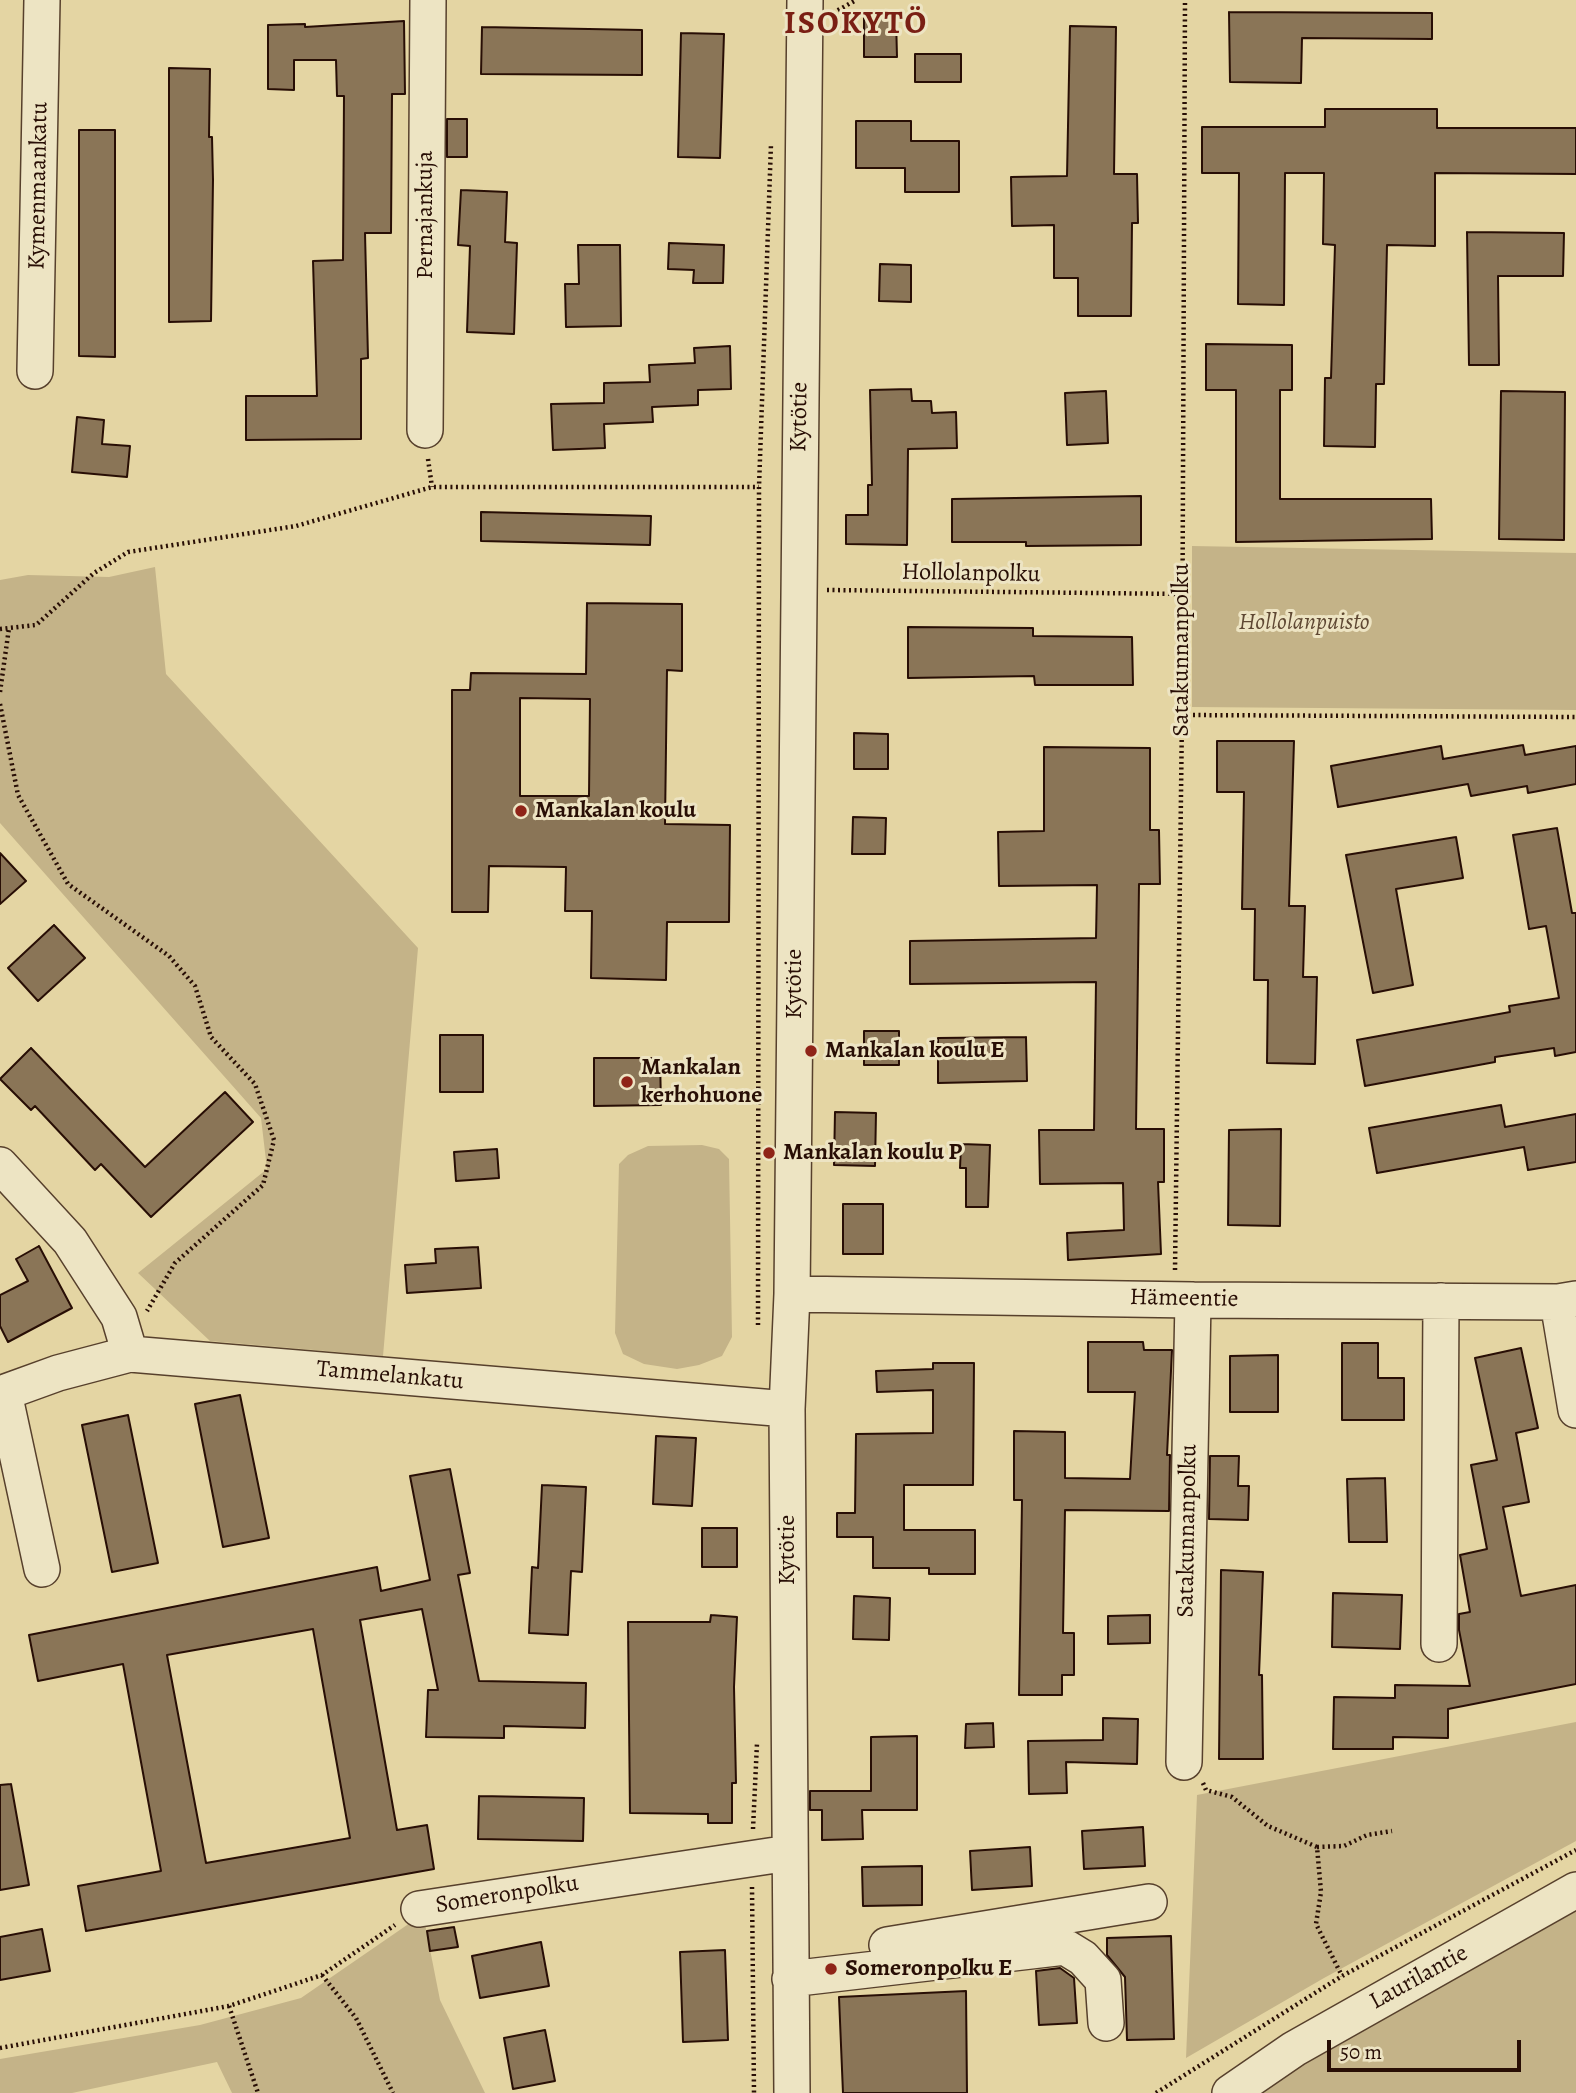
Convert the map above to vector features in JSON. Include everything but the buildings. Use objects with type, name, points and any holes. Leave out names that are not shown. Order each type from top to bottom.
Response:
[{"type":"street","name":"Kymenmaankatu","points":[[35,371],[42,0]]},
{"type":"street","name":"Pernajankuja","points":[[425,430],[428,0]]},
{"type":"street","name":"Kytötie","points":[[792,2093],[787,1409],[792,1294],[805,0]]},
{"type":"street","points":[[0,1165],[70,1241],[118,1317],[129,1349]]},
{"type":"street","name":"Hämeentie","points":[[792,1294],[1567,1301]]},
{"type":"street","name":"Satakunnanpolku","points":[[1184,1299],[1184,1762]]},
{"type":"street","points":[[1439,1644],[1441,1301]]},
{"type":"street","points":[[1567,1301],[1576,1410]]},
{"type":"street","name":"Tammelankatu","points":[[2,1394],[129,1349],[787,1409]]},
{"type":"street","points":[[2,1394],[42,1569]]},
{"type":"street","name":"Someronpolku","points":[[419,1909],[789,1853]]},
{"type":"street","name":"Laurilantie","points":[[1230,2093],[1294,2049],[1576,1890]]},
{"type":"street","points":[[790,1970],[1149,1902]]},
{"type":"street","points":[[790,1970],[1065,1947],[1083,1958],[1103,1980],[1106,2023]]},
{"type":"path","name":"Satakunnanpolku","points":[[1184,1299],[1182,715],[1185,0]]},
{"type":"path","points":[[758,1326],[759,488],[771,132]]},
{"type":"path","points":[[0,629],[36,625],[94,572],[128,552],[296,526],[432,487],[759,488]]},
{"type":"path","name":"Hollolanpolku","points":[[758,591],[798,589],[1183,594]]},
{"type":"path","points":[[0,692],[9,628]]},
{"type":"path","points":[[0,704],[18,795],[68,884],[169,956],[195,986],[211,1037],[256,1084],[274,1140],[263,1185],[175,1263],[129,1349]]},
{"type":"path","points":[[1182,715],[1576,717]]},
{"type":"path","points":[[754,2093],[752,1858],[757,1737]]},
{"type":"path","points":[[1184,1762],[1199,1774],[1206,1790],[1232,1797],[1268,1826],[1317,1847],[1344,1846],[1367,1835],[1392,1831]]},
{"type":"path","points":[[1317,1847],[1321,1892],[1317,1924],[1342,1976]]},
{"type":"path","points":[[1156,2093],[1342,1976],[1576,1850]]},
{"type":"path","name":"Someronpolku","points":[[0,2048],[229,2006],[322,1975],[419,1909]]},
{"type":"path","points":[[322,1975],[356,2018],[393,2093]]},
{"type":"path","points":[[229,2006],[258,2093]]},
{"type":"green space","name":"Hollolanpuisto","points":[[1192,546],[1576,553],[1576,710],[1192,707]]},
{"type":"green space","points":[[155,567],[166,674],[418,948],[383,1356],[210,1341],[138,1273],[267,1169],[261,1118],[0,823],[0,580],[28,575],[109,577]]},
{"type":"green space","points":[[702,1145],[719,1149],[729,1159],[732,1337],[722,1356],[699,1365],[677,1369],[644,1364],[623,1354],[615,1333],[619,1164],[628,1155],[648,1146]]},
{"type":"green space","points":[[1576,1722],[1576,1841],[1324,1978],[1186,2058],[1197,1795]]},
{"type":"green space","points":[[1576,1890],[1576,2093],[1230,2093]]},
{"type":"green space","points":[[423,1914],[440,2000],[485,2093],[232,2093],[217,2062],[72,2093],[0,2093],[0,2059],[200,2025],[301,1998]]},
{"type":"place","name":"Mankalan koulu","points":[[521,811]]},
{"type":"place","name":"Mankalan koulu E","points":[[811,1051]]},
{"type":"place","name":"Mankalan kerhohuone","points":[[627,1082]]},
{"type":"place","name":"Mankalan koulu P","points":[[769,1153]]},
{"type":"place","name":"Someronpolku E","points":[[831,1969]]},
{"type":"district","name":"ISOKYTÖ","points":[[856,25]]}]
